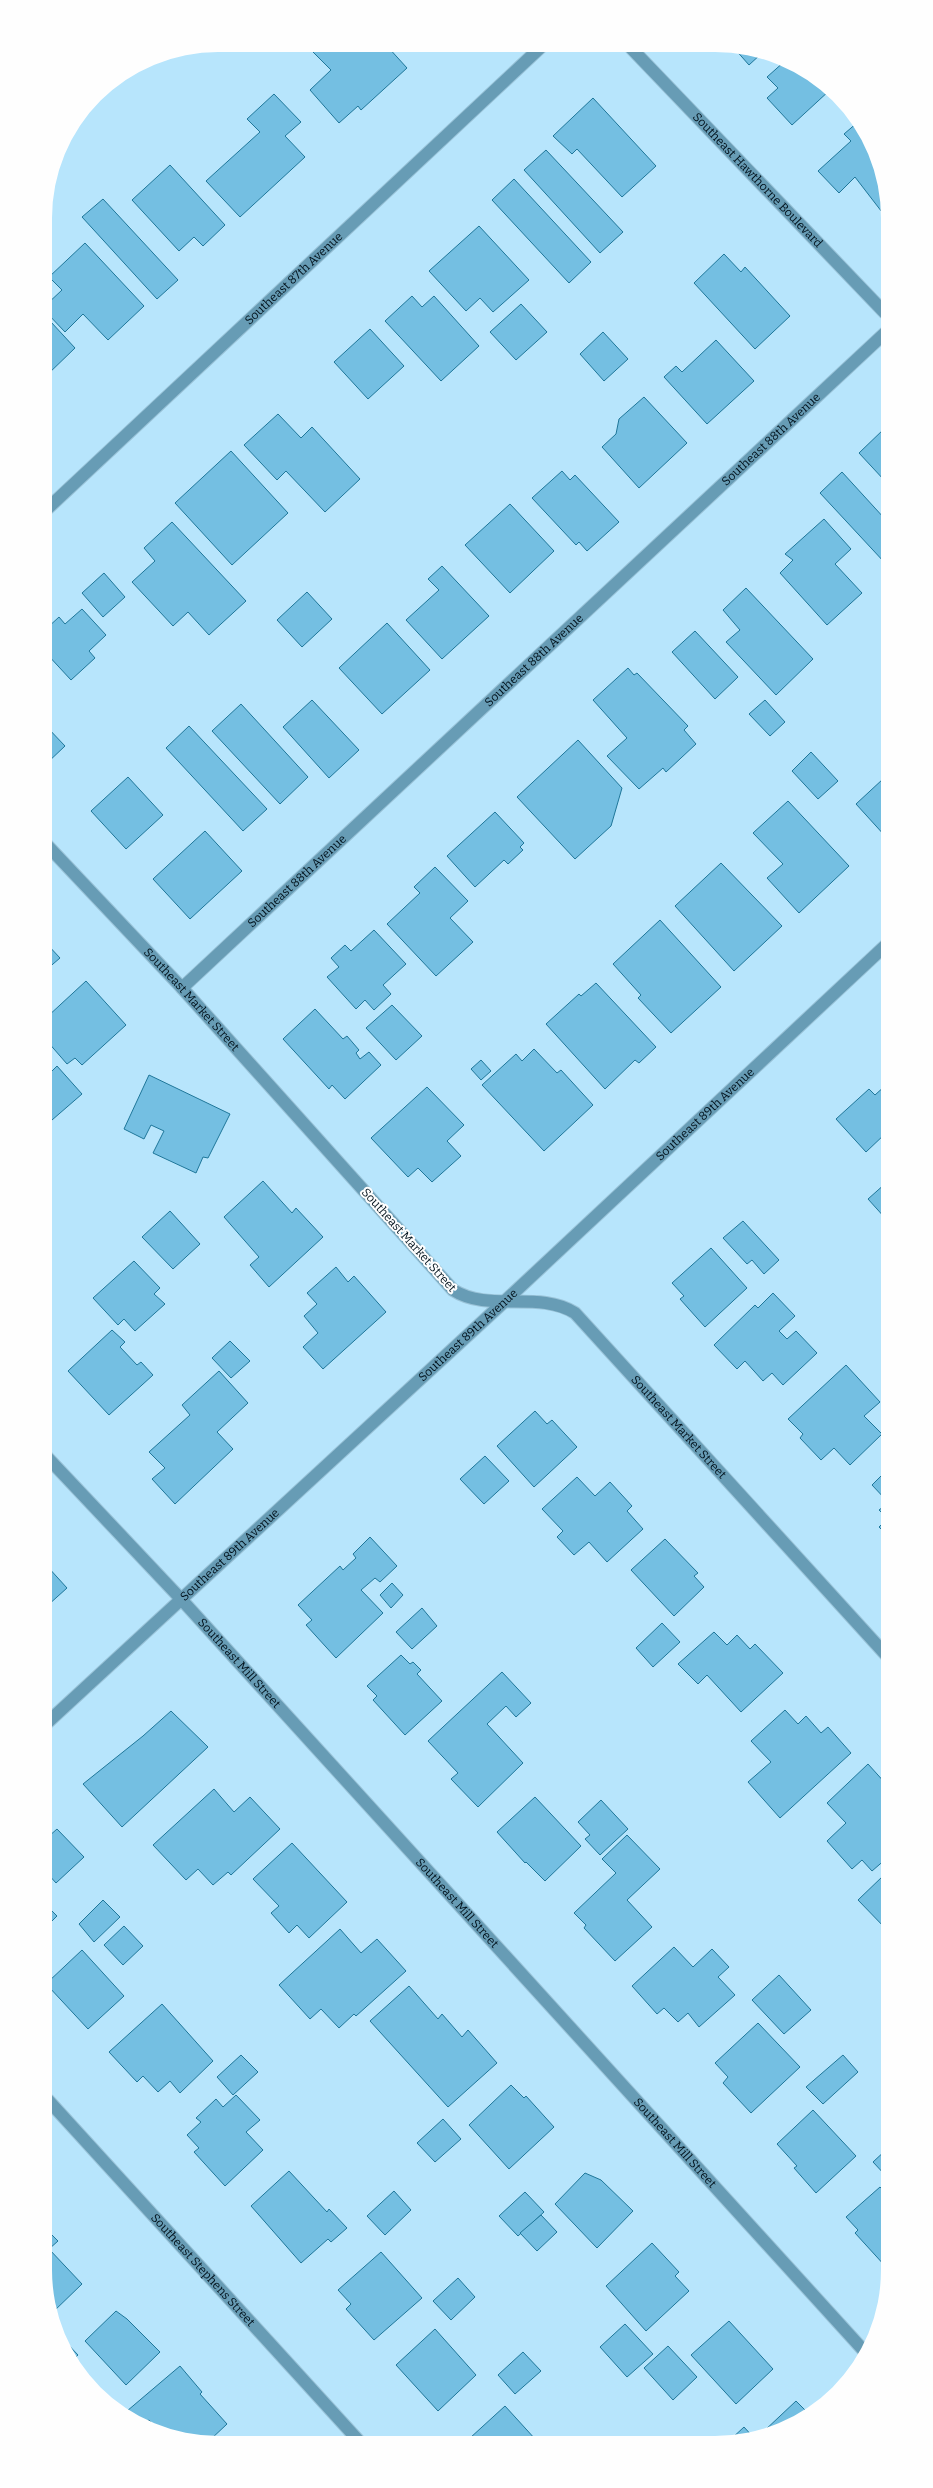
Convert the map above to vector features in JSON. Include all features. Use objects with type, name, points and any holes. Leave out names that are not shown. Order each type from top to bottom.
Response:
[{"type":"street","name":"Southeast 87th Avenue","points":[[52,504],[536,52]]},
{"type":"street","name":"Southeast Hawthorne Boulevard","points":[[635,52],[881,309]]},
{"type":"street","name":"Southeast 88th Avenue","points":[[182,988],[881,337]]},
{"type":"street","name":"Southeast Market Street","points":[[52,850],[182,988],[453,1290],[470,1298],[550,1303],[563,1306],[575,1313],[881,1649]]},
{"type":"street","name":"Southeast 89th Avenue","points":[[52,1718],[505,1301],[881,950]]},
{"type":"street","name":"Southeast Mill Street","points":[[52,1462],[181,1599],[862,2348]]},
{"type":"street","name":"Southeast Stephens Street","points":[[52,2104],[354,2436]]},
{"type":"building","points":[[313,52],[392,52],[407,68],[361,110],[358,106],[339,123],[310,90],[331,70]]},
{"type":"building","points":[[739,53],[757,58],[749,65]]},
{"type":"building","points":[[780,65],[798,74],[826,94],[792,125],[767,98],[778,88],[767,77]]},
{"type":"building","points":[[274,94],[301,122],[285,136],[305,157],[240,217],[206,181],[260,132],[247,119]]},
{"type":"building","points":[[593,98],[656,166],[622,197],[577,149],[572,154],[553,136]]},
{"type":"building","points":[[853,126],[864,144],[878,185],[881,211],[855,177],[839,193],[818,171],[851,141],[844,134]]},
{"type":"building","points":[[546,150],[623,232],[600,253],[524,170]]},
{"type":"building","points":[[170,165],[225,225],[203,246],[194,237],[179,251],[132,200]]},
{"type":"building","points":[[514,179],[591,262],[569,283],[492,200]]},
{"type":"building","points":[[103,199],[178,280],[157,299],[82,217]]},
{"type":"building","points":[[479,226],[529,280],[493,312],[480,298],[466,311],[429,271]]},
{"type":"building","points":[[85,243],[144,306],[108,340],[83,314],[65,332],[52,318],[52,299],[62,290],[52,280],[52,274]]},
{"type":"building","points":[[724,254],[741,272],[745,267],[790,316],[755,349],[694,283]]},
{"type":"building","points":[[412,296],[422,307],[434,296],[479,346],[441,381],[385,321]]},
{"type":"building","points":[[521,304],[547,332],[516,360],[490,332]]},
{"type":"building","points":[[52,323],[75,348],[52,370]]},
{"type":"building","points":[[370,329],[404,366],[368,399],[334,362]]},
{"type":"building","points":[[603,332],[628,359],[604,381],[580,354]]},
{"type":"building","points":[[716,340],[754,381],[707,424],[664,377],[676,366],[682,372]]},
{"type":"building","points":[[644,397],[687,443],[639,488],[602,447],[616,434],[619,419]]},
{"type":"building","points":[[278,414],[301,438],[312,427],[360,479],[325,512],[286,471],[277,480],[244,445]]},
{"type":"building","points":[[881,432],[881,477],[859,453]]},
{"type":"building","points":[[231,451],[288,513],[232,565],[175,503]]},
{"type":"building","points":[[562,471],[570,480],[575,475],[619,522],[587,551],[579,542],[576,545],[532,498]]},
{"type":"building","points":[[842,472],[881,515],[881,559],[820,493]]},
{"type":"building","points":[[510,504],[554,551],[510,593],[465,545]]},
{"type":"building","points":[[824,519],[851,549],[835,564],[862,593],[827,625],[780,573],[793,560],[785,554]]},
{"type":"building","points":[[172,522],[246,601],[209,635],[188,612],[173,626],[132,582],[155,561],[144,548]]},
{"type":"building","points":[[442,566],[489,616],[442,659],[406,620],[439,590],[428,579]]},
{"type":"building","points":[[104,573],[125,597],[103,617],[82,593]]},
{"type":"building","points":[[746,588],[813,659],[776,695],[726,642],[740,630],[723,610]]},
{"type":"building","points":[[307,592],[332,619],[302,647],[277,620]]},
{"type":"building","points":[[82,609],[106,635],[89,651],[95,658],[71,680],[52,659],[52,623],[59,617],[65,624]]},
{"type":"building","points":[[387,623],[430,670],[382,714],[339,668]]},
{"type":"building","points":[[695,631],[738,677],[715,699],[672,652]]},
{"type":"building","points":[[628,668],[634,675],[637,673],[688,726],[684,730],[696,744],[666,772],[663,768],[639,789],[607,756],[627,738],[593,700]]},
{"type":"building","points":[[312,700],[359,750],[329,778],[283,727]]},
{"type":"building","points":[[765,700],[785,722],[770,736],[749,714]]},
{"type":"building","points":[[241,704],[308,777],[280,804],[212,731]]},
{"type":"building","points":[[189,726],[267,809],[243,831],[166,748]]},
{"type":"building","points":[[52,732],[65,746],[52,758]]},
{"type":"building","points":[[578,740],[622,788],[611,826],[575,859],[517,797]]},
{"type":"building","points":[[811,752],[838,781],[818,799],[792,771]]},
{"type":"building","points":[[128,777],[163,815],[126,849],[91,811]]},
{"type":"building","points":[[881,781],[881,832],[856,804]]},
{"type":"building","points":[[788,801],[849,866],[799,913],[767,878],[783,864],[753,833]]},
{"type":"building","points":[[495,812],[524,843],[520,847],[523,850],[508,864],[504,860],[475,887],[447,856]]},
{"type":"building","points":[[205,831],[242,871],[190,919],[153,879]]},
{"type":"building","points":[[721,863],[782,926],[734,971],[675,906]]},
{"type":"building","points":[[435,867],[468,901],[450,918],[473,942],[436,976],[387,924],[420,893],[414,887]]},
{"type":"building","points":[[660,920],[721,987],[671,1033],[638,998],[641,995],[613,964]]},
{"type":"building","points":[[374,930],[406,964],[383,985],[391,994],[374,1010],[365,1000],[356,1009],[327,977],[339,967],[331,958],[345,945],[351,951]]},
{"type":"building","points":[[52,949],[60,958],[52,965]]},
{"type":"building","points":[[86,981],[126,1025],[82,1065],[75,1058],[67,1064],[52,1047],[52,1012]]},
{"type":"building","points":[[596,983],[656,1047],[639,1063],[635,1060],[605,1089],[546,1024],[579,994],[581,996]]},
{"type":"building","points":[[392,1005],[422,1036],[396,1060],[366,1028]]},
{"type":"building","points":[[315,1009],[343,1039],[347,1036],[359,1050],[356,1053],[360,1059],[369,1052],[381,1065],[345,1099],[332,1085],[329,1089],[283,1039]]},
{"type":"building","points":[[534,1049],[557,1073],[561,1070],[593,1105],[544,1151],[482,1085],[516,1054],[522,1061]]},
{"type":"building","points":[[481,1060],[491,1071],[481,1080],[471,1069]]},
{"type":"building","points":[[57,1066],[82,1094],[52,1120],[52,1071]]},
{"type":"building","points":[[149,1075],[230,1114],[208,1158],[203,1157],[196,1173],[153,1153],[164,1131],[151,1125],[144,1139],[124,1129]]},
{"type":"building","points":[[427,1087],[464,1125],[447,1141],[461,1156],[432,1182],[418,1168],[408,1177],[371,1138]]},
{"type":"building","points":[[869,1089],[875,1095],[881,1090],[881,1138],[866,1152],[836,1119]]},
{"type":"building","points":[[263,1181],[292,1213],[296,1208],[323,1237],[269,1287],[250,1265],[259,1257],[224,1217]]},
{"type":"building","points":[[881,1187],[881,1213],[868,1199]]},
{"type":"building","points":[[170,1211],[200,1244],[173,1269],[142,1237]]},
{"type":"building","points":[[743,1221],[779,1260],[764,1274],[752,1260],[747,1264],[723,1238]]},
{"type":"building","points":[[711,1248],[747,1288],[705,1327],[680,1299],[684,1296],[672,1283]]},
{"type":"building","points":[[134,1261],[160,1288],[154,1294],[165,1304],[135,1331],[124,1319],[118,1325],[93,1298]]},
{"type":"building","points":[[336,1267],[348,1282],[354,1276],[386,1312],[323,1369],[303,1347],[318,1333],[304,1316],[317,1304],[307,1293]]},
{"type":"building","points":[[773,1293],[795,1316],[779,1331],[787,1339],[796,1331],[817,1353],[783,1385],[772,1373],[763,1381],[745,1361],[737,1369],[714,1345],[755,1305],[758,1308]]},
{"type":"building","points":[[112,1330],[125,1342],[120,1347],[137,1365],[141,1362],[153,1375],[109,1415],[68,1371]]},
{"type":"building","points":[[230,1341],[250,1361],[231,1378],[212,1358]]},
{"type":"building","points":[[846,1365],[880,1402],[864,1416],[881,1433],[881,1435],[850,1465],[834,1448],[821,1460],[800,1438],[803,1434],[788,1419]]},
{"type":"building","points":[[219,1371],[248,1403],[217,1432],[233,1449],[175,1504],[152,1479],[165,1468],[149,1452],[190,1415],[182,1405]]},
{"type":"building","points":[[535,1411],[547,1424],[552,1420],[577,1447],[534,1487],[497,1446]]},
{"type":"building","points":[[485,1456],[509,1481],[484,1504],[460,1479]]},
{"type":"building","points":[[881,1476],[881,1495],[872,1485]]},
{"type":"building","points":[[577,1477],[595,1496],[610,1482],[632,1506],[627,1511],[643,1529],[607,1562],[589,1542],[574,1555],[557,1537],[563,1531],[542,1509]]},
{"type":"building","points":[[370,1537],[397,1566],[380,1582],[375,1578],[361,1590],[383,1613],[336,1658],[306,1625],[312,1620],[298,1605],[340,1566],[343,1570],[356,1558],[353,1554]]},
{"type":"building","points":[[665,1539],[698,1573],[694,1576],[704,1587],[674,1616],[631,1570]]},
{"type":"building","points":[[52,1572],[67,1588],[52,1602]]},
{"type":"building","points":[[392,1583],[403,1595],[391,1608],[380,1595]]},
{"type":"building","points":[[422,1608],[437,1626],[412,1649],[396,1632]]},
{"type":"building","points":[[662,1623],[680,1642],[653,1667],[636,1648]]},
{"type":"building","points":[[714,1632],[727,1645],[737,1635],[750,1649],[755,1644],[783,1673],[741,1712],[707,1675],[698,1684],[678,1664]]},
{"type":"building","points":[[401,1655],[410,1664],[413,1662],[421,1670],[417,1674],[442,1701],[405,1735],[373,1700],[377,1696],[367,1686]]},
{"type":"building","points":[[502,1672],[531,1703],[516,1717],[506,1706],[487,1724],[523,1763],[478,1807],[451,1779],[458,1773],[428,1741]]},
{"type":"building","points":[[785,1710],[798,1724],[806,1716],[821,1733],[828,1727],[851,1753],[780,1818],[748,1782],[771,1762],[751,1741]]},
{"type":"building","points":[[171,1711],[208,1747],[122,1827],[83,1784],[143,1736]]},
{"type":"building","points":[[868,1764],[881,1778],[881,1863],[872,1871],[862,1860],[852,1869],[827,1841],[846,1823],[827,1803]]},
{"type":"building","points":[[214,1789],[234,1812],[250,1797],[280,1829],[231,1875],[228,1872],[213,1885],[198,1869],[186,1880],[153,1845]]},
{"type":"building","points":[[535,1797],[581,1846],[545,1881],[526,1862],[525,1863],[497,1832]]},
{"type":"building","points":[[601,1800],[628,1829],[600,1855],[585,1839],[590,1835],[578,1822]]},
{"type":"building","points":[[57,1829],[84,1857],[56,1883],[52,1878],[52,1833]]},
{"type":"building","points":[[627,1835],[660,1869],[627,1900],[652,1927],[615,1961],[584,1928],[586,1925],[574,1913],[616,1873],[602,1859]]},
{"type":"building","points":[[292,1843],[347,1902],[309,1938],[297,1925],[289,1933],[271,1913],[279,1906],[253,1879]]},
{"type":"building","points":[[881,1878],[881,1924],[858,1900]]},
{"type":"building","points":[[103,1900],[120,1917],[94,1942],[79,1924]]},
{"type":"building","points":[[52,1911],[57,1916],[52,1921]]},
{"type":"building","points":[[124,1926],[143,1946],[123,1965],[104,1945]]},
{"type":"building","points":[[340,1929],[361,1953],[377,1939],[406,1971],[356,2016],[354,2014],[339,2028],[321,2009],[310,2019],[279,1985]]},
{"type":"building","points":[[674,1947],[693,1967],[712,1949],[729,1967],[718,1977],[735,1995],[699,2027],[688,2013],[678,2022],[664,2008],[657,2014],[632,1986]]},
{"type":"building","points":[[82,1950],[124,1996],[88,2029],[52,1990],[52,1978]]},
{"type":"building","points":[[779,1975],[811,2010],[784,2034],[752,2000]]},
{"type":"building","points":[[409,1986],[438,2019],[442,2014],[462,2037],[468,2030],[497,2063],[448,2107],[370,2021]]},
{"type":"building","points":[[162,2004],[213,2061],[180,2093],[170,2081],[158,2092],[143,2076],[137,2082],[109,2052]]},
{"type":"building","points":[[758,2023],[800,2067],[751,2113],[723,2083],[728,2077],[715,2063]]},
{"type":"building","points":[[241,2055],[258,2072],[233,2095],[217,2077]]},
{"type":"building","points":[[843,2055],[858,2072],[823,2104],[806,2087]]},
{"type":"building","points":[[511,2085],[524,2098],[526,2096],[554,2127],[509,2169],[469,2125]]},
{"type":"building","points":[[236,2095],[260,2120],[246,2132],[263,2150],[225,2186],[194,2152],[199,2148],[187,2135],[201,2122],[196,2118],[216,2099],[223,2107]]},
{"type":"building","points":[[813,2110],[856,2156],[816,2193],[794,2168],[797,2166],[777,2144]]},
{"type":"building","points":[[443,2119],[461,2139],[435,2162],[417,2143]]},
{"type":"building","points":[[881,2155],[881,2171],[873,2162]]},
{"type":"building","points":[[289,2171],[327,2212],[329,2209],[347,2228],[331,2242],[328,2239],[301,2263],[251,2206]]},
{"type":"building","points":[[585,2173],[601,2180],[633,2211],[597,2248],[555,2204]]},
{"type":"building","points":[[880,2187],[881,2188],[881,2262],[855,2233],[858,2230],[846,2217]]},
{"type":"building","points":[[394,2191],[411,2210],[385,2235],[367,2216]]},
{"type":"building","points":[[525,2192],[544,2212],[518,2236],[499,2216]]},
{"type":"building","points":[[541,2215],[557,2232],[537,2251],[520,2233]]},
{"type":"building","points":[[52,2235],[58,2241],[52,2246]]},
{"type":"building","points":[[652,2243],[679,2272],[675,2276],[689,2291],[646,2331],[606,2286]]},
{"type":"building","points":[[52,2252],[82,2284],[57,2309],[52,2281]]},
{"type":"building","points":[[381,2252],[422,2298],[374,2340],[346,2309],[351,2304],[338,2290]]},
{"type":"building","points":[[458,2278],[475,2297],[451,2320],[433,2301]]},
{"type":"building","points":[[116,2311],[127,2319],[160,2352],[126,2385],[85,2341]]},
{"type":"building","points":[[729,2321],[773,2369],[736,2404],[691,2355]]},
{"type":"building","points":[[625,2324],[653,2354],[627,2377],[600,2347]]},
{"type":"building","points":[[435,2329],[476,2375],[438,2411],[396,2365]]},
{"type":"building","points":[[668,2346],[697,2377],[673,2400],[644,2368]]},
{"type":"building","points":[[71,2348],[78,2355],[76,2357]]},
{"type":"building","points":[[523,2352],[541,2371],[515,2394],[498,2375]]},
{"type":"building","points":[[180,2366],[202,2392],[200,2394],[227,2424],[214,2436],[196,2435],[154,2423],[129,2410]]},
{"type":"building","points":[[796,2401],[805,2410],[789,2419],[769,2427]]},
{"type":"building","points":[[505,2406],[532,2436],[472,2436]]},
{"type":"building","points":[[744,2427],[749,2433],[737,2435],[735,2435]]}]
